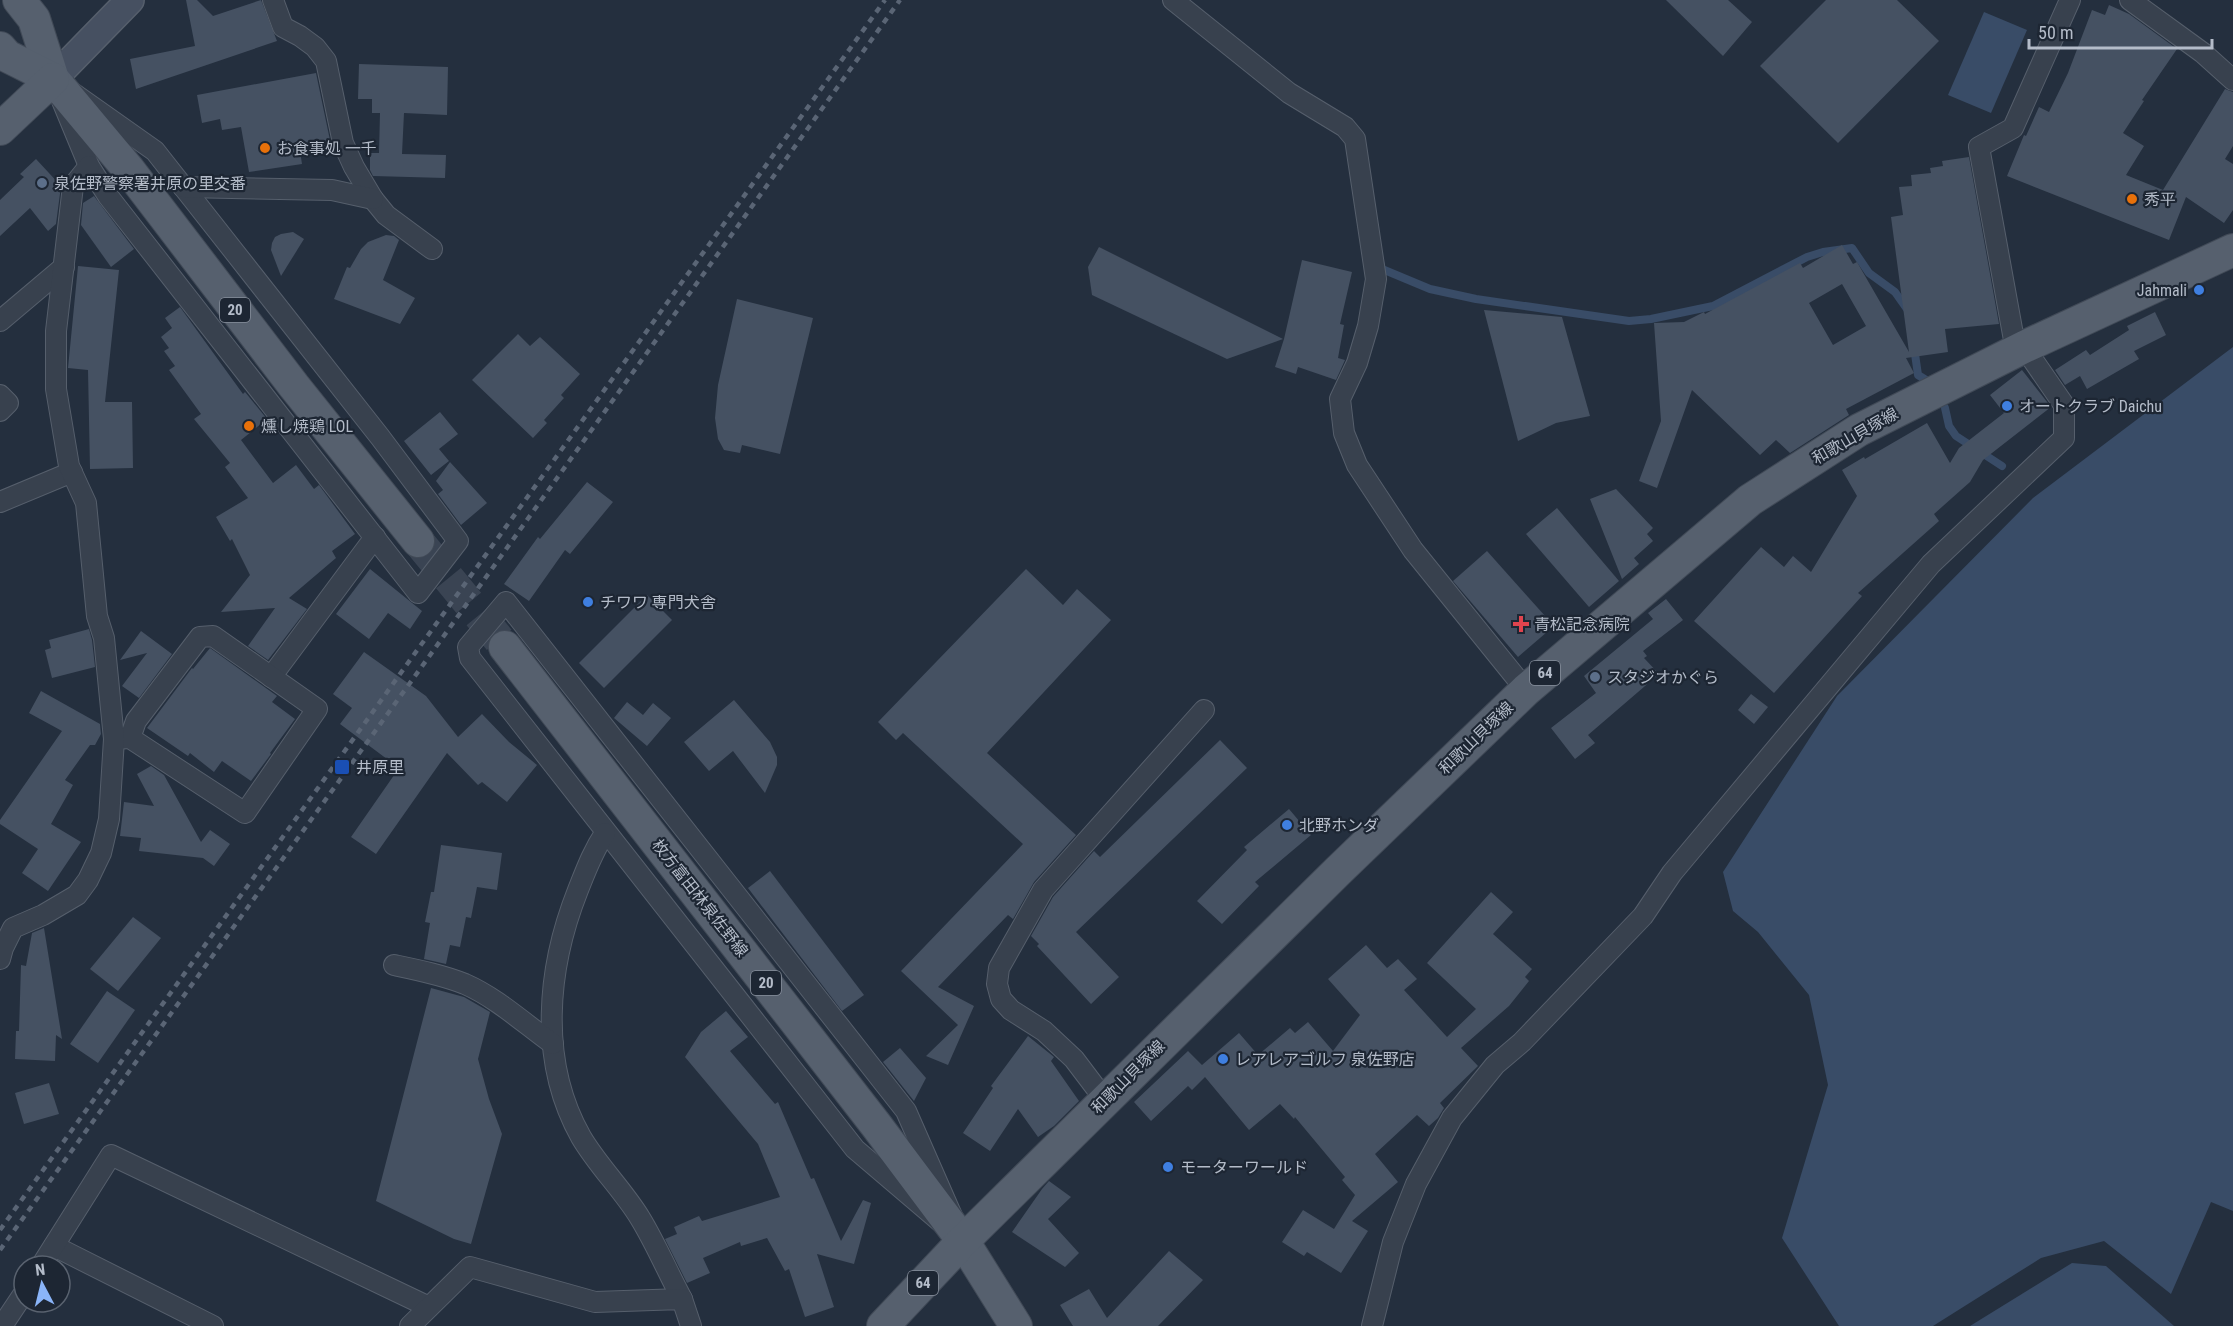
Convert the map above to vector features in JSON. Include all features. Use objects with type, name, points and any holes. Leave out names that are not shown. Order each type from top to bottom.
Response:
[{"type":"main road","points":[[19,0],[34,19],[53,79]]},
{"type":"main road","points":[[0,129],[53,79],[130,0]]},
{"type":"main road","points":[[0,48],[7,56],[53,79]]},
{"type":"main road","name":"20","points":[[53,79],[129,170],[294,386],[418,541]]},
{"type":"main road","name":"和歌山貝塚線","points":[[883,1326],[963,1240],[1526,690],[1750,500],[1859,430],[2020,349],[2233,250]]},
{"type":"main road","name":"枚方富田林泉佐野線","points":[[506,647],[963,1240],[1016,1326]]},
{"type":"street","points":[[273,0],[283,27],[315,47],[326,62],[343,143],[373,199],[386,215],[432,249]]},
{"type":"street","points":[[1173,0],[1289,93],[1346,127],[1355,140],[1376,279],[1368,326],[1357,363],[1340,399],[1344,433],[1357,465],[1413,550],[1526,690]]},
{"type":"street","points":[[1372,1326],[1393,1242],[1416,1184],[1452,1118],[1495,1065],[1522,1042],[1643,916],[1672,873],[1931,564],[2064,438],[2064,405],[2020,349],[1979,147],[2013,128],[2070,0]]},
{"type":"street","points":[[2130,0],[2203,53],[2233,80]]},
{"type":"street","points":[[53,79],[155,151],[380,437],[458,541],[418,593],[108,196],[89,166],[53,79]]},
{"type":"street","points":[[0,959],[13,928],[43,915],[77,895],[88,880],[101,852],[109,819],[122,739],[104,638],[97,616],[86,503],[69,466],[56,389],[56,331],[73,186],[89,166]]},
{"type":"street","points":[[183,187],[332,190],[373,199]]},
{"type":"street","points":[[0,321],[64,267]]},
{"type":"street","points":[[0,395],[8,404],[0,411]]},
{"type":"street","points":[[0,502],[72,472]]},
{"type":"street","points":[[271,676],[375,537]]},
{"type":"street","points":[[506,602],[906,1111],[963,1240],[855,1149],[470,658],[468,647],[506,602]]},
{"type":"street","points":[[213,636],[317,710],[244,813],[122,739],[200,637],[213,636]]},
{"type":"street","points":[[1105,1100],[1074,1059],[1044,1031],[1011,1010],[1001,999],[997,984],[999,968],[1043,890],[1204,710]]},
{"type":"street","points":[[605,833],[594,849],[567,917],[554,976],[551,1021],[553,1044],[565,1100],[581,1137],[640,1218],[682,1299],[691,1326]]},
{"type":"street","points":[[394,965],[438,975],[466,985],[491,999],[553,1044]]},
{"type":"street","points":[[49,1254],[111,1155],[429,1307]]},
{"type":"street","points":[[54,1246],[213,1326]]},
{"type":"street","points":[[410,1326],[470,1267],[595,1302],[682,1299]]},
{"type":"street","points":[[2,1326],[12,1311]]},
{"type":"water","points":[[1984,12],[2027,30],[1991,113],[1948,95]]},
{"type":"water","points":[[2233,347],[2233,1211],[2211,1202],[2171,1294],[2104,1241],[2041,1258],[1933,1326],[1839,1326],[1782,1238],[1828,1085],[1809,995],[1758,932],[1733,911],[1723,872],[1837,696],[2033,498]]},
{"type":"water","points":[[2072,1263],[2106,1266],[2174,1326],[1970,1326]]},
{"type":"building","points":[[186,0],[197,0],[213,16],[261,0],[277,41],[136,89],[130,59],[195,46]]},
{"type":"building","points":[[1666,0],[1728,0],[1752,22],[1723,56]]},
{"type":"building","points":[[1826,0],[1897,0],[1939,41],[1838,143],[1760,66]]},
{"type":"building","points":[[2109,5],[2129,14],[2177,49],[2142,100],[2144,101],[2123,133],[2144,146],[2126,175],[2163,190],[2225,89],[2233,92],[2233,146],[2225,159],[2233,164],[2233,210],[2224,223],[2186,197],[2169,240],[2007,176],[2024,135],[2026,136],[2039,107],[2049,112],[2068,73],[2092,10],[2105,15]]},
{"type":"building","points":[[359,64],[448,67],[447,115],[404,113],[402,154],[446,155],[445,178],[373,176],[370,170],[370,153],[379,153],[380,113],[372,113],[372,99],[358,99]]},
{"type":"building","points":[[316,73],[331,145],[300,151],[302,164],[249,172],[241,127],[222,130],[220,119],[202,123],[197,95]]},
{"type":"building","points":[[1969,157],[1999,324],[1945,329],[1948,352],[1906,358],[1914,373],[1846,409],[1849,415],[1790,453],[1776,440],[1760,455],[1692,390],[1657,488],[1639,481],[1661,421],[1654,323],[1684,322],[1704,312],[1705,314],[1800,263],[1803,268],[1842,245],[1853,264],[1857,262],[1909,352],[1891,217],[1903,215],[1899,187],[1912,186],[1911,175],[1931,173],[1930,168],[1943,166],[1942,161]],"holes":[[[1842,284],[1866,326],[1833,345],[1809,303]]]},
{"type":"building","points":[[36,159],[61,186],[56,224],[48,231],[30,208],[0,236],[0,200],[24,177],[20,174]]},
{"type":"building","points":[[94,196],[134,249],[111,267],[81,225],[83,203]]},
{"type":"building","points":[[293,232],[304,239],[281,276],[271,250],[272,243],[275,237]]},
{"type":"building","points":[[386,235],[394,236],[399,240],[383,280],[415,298],[400,324],[334,299],[347,267],[350,268],[361,249],[368,242]]},
{"type":"building","points":[[1099,247],[1283,339],[1227,359],[1092,295],[1088,267]]},
{"type":"building","points":[[1302,260],[1352,272],[1340,324],[1344,325],[1338,358],[1345,360],[1336,380],[1298,367],[1296,374],[1275,367],[1284,339]]},
{"type":"building","points":[[78,266],[119,270],[105,402],[132,402],[133,468],[90,469],[88,370],[68,368]]},
{"type":"building","points":[[737,299],[813,318],[780,454],[742,445],[740,453],[724,450],[718,439],[715,418],[718,385]]},
{"type":"building","points":[[180,307],[243,394],[245,392],[267,419],[241,440],[273,483],[296,465],[314,489],[319,485],[355,534],[332,551],[336,558],[289,598],[307,609],[268,660],[248,646],[275,608],[221,612],[250,575],[232,539],[230,541],[216,517],[248,498],[225,467],[230,463],[194,419],[201,414],[169,370],[175,366],[164,351],[169,348],[161,337],[172,328],[165,318]]},
{"type":"building","points":[[1484,310],[1562,317],[1590,416],[1556,423],[1518,441]]},
{"type":"building","points":[[2155,312],[2166,335],[2134,351],[2139,359],[2087,389],[2080,376],[2065,385],[2055,370],[2086,350],[2090,355],[2129,330],[2127,326]]},
{"type":"building","points":[[518,334],[530,346],[540,337],[580,374],[561,395],[564,398],[544,420],[547,423],[533,438],[472,380]]},
{"type":"building","points":[[2022,370],[2051,407],[1983,460],[1970,482],[1934,514],[1939,521],[1858,593],[1862,596],[1774,693],[1694,621],[1761,547],[1784,567],[1793,556],[1811,572],[1857,496],[1842,470],[1927,423],[1950,463],[1959,448],[2004,413],[1990,395]]},
{"type":"building","points":[[440,412],[458,434],[439,449],[449,461],[431,475],[404,441]]},
{"type":"building","points":[[450,462],[487,503],[461,525],[438,494],[443,490],[436,481]]},
{"type":"building","points":[[587,482],[613,502],[570,554],[565,550],[529,601],[504,584],[538,537],[540,539]]},
{"type":"building","points":[[1616,489],[1653,528],[1647,534],[1653,541],[1634,558],[1639,564],[1622,579],[1590,499]]},
{"type":"building","points":[[1557,508],[1619,581],[1589,607],[1526,534]]},
{"type":"building","points":[[1487,551],[1554,626],[1518,657],[1453,581]]},
{"type":"building","points":[[370,569],[422,611],[410,629],[388,613],[369,639],[336,614]]},
{"type":"building","points":[[1026,569],[1063,605],[1077,589],[1111,620],[987,753],[1076,835],[1034,882],[1013,919],[1008,915],[938,987],[974,1006],[948,1065],[926,1056],[958,1025],[901,971],[1023,844],[903,733],[896,740],[878,722]]},
{"type":"building","points":[[647,595],[672,620],[604,688],[579,663]]},
{"type":"building","points":[[1666,599],[1683,620],[1643,651],[1647,656],[1644,658],[1659,674],[1588,735],[1595,743],[1575,759],[1551,728],[1596,693],[1584,676],[1653,619],[1648,613]]},
{"type":"building","points":[[89,629],[95,667],[52,678],[45,650],[51,648],[49,640]]},
{"type":"building","points":[[141,631],[172,654],[139,698],[122,686],[147,653],[120,660]]},
{"type":"building","points":[[210,648],[277,696],[272,702],[295,719],[251,781],[222,761],[214,772],[190,753],[188,756],[147,728]]},
{"type":"building","points":[[364,652],[426,696],[458,737],[482,714],[509,742],[537,765],[507,802],[482,782],[478,785],[447,753],[376,854],[351,837],[399,768],[340,724],[352,708],[333,694]]},
{"type":"building","points":[[41,691],[100,724],[101,734],[95,745],[90,745],[65,780],[73,785],[51,824],[81,842],[48,891],[22,873],[38,849],[0,824],[0,820],[62,731],[29,713]]},
{"type":"building","points":[[1751,694],[1768,707],[1754,724],[1738,710]]},
{"type":"building","points":[[734,700],[770,742],[777,757],[777,765],[765,793],[733,751],[709,771],[684,742]]},
{"type":"building","points":[[627,702],[643,715],[653,703],[671,718],[647,746],[614,718]]},
{"type":"building","points":[[1220,740],[1247,768],[1076,932],[1119,977],[1091,1004],[1037,946],[1039,944],[1031,936],[1053,897],[1094,851],[1100,857]]},
{"type":"building","points":[[151,766],[164,775],[201,842],[210,830],[230,844],[214,866],[203,858],[139,851],[141,838],[120,836],[124,802],[154,806],[137,774]]},
{"type":"building","points":[[1289,809],[1311,835],[1255,882],[1259,886],[1222,924],[1197,901],[1247,850],[1244,847]]},
{"type":"building","points":[[441,845],[502,853],[497,890],[477,887],[471,918],[466,917],[460,947],[450,945],[446,964],[424,959],[430,923],[425,922],[431,892],[434,892]]},
{"type":"building","points":[[770,871],[864,995],[842,1011],[748,888]]},
{"type":"building","points":[[1491,892],[1513,912],[1493,934],[1532,969],[1525,977],[1529,981],[1509,1006],[1461,1048],[1478,1066],[1440,1103],[1444,1108],[1438,1118],[1429,1126],[1417,1115],[1375,1154],[1398,1182],[1352,1221],[1368,1231],[1341,1273],[1307,1252],[1304,1256],[1282,1242],[1303,1210],[1334,1229],[1355,1195],[1342,1180],[1345,1177],[1295,1117],[1294,1119],[1280,1104],[1249,1130],[1205,1077],[1192,1090],[1188,1086],[1151,1121],[1134,1102],[1188,1051],[1202,1065],[1239,1033],[1258,1055],[1290,1028],[1295,1033],[1308,1022],[1333,1051],[1360,1015],[1328,979],[1366,945],[1387,968],[1398,959],[1417,979],[1404,990],[1447,1037],[1476,1009],[1427,963]]},
{"type":"building","points":[[133,917],[161,938],[118,991],[90,969]]},
{"type":"building","points":[[44,928],[62,1039],[56,1035],[55,1061],[15,1059],[16,1031],[19,1031],[21,965],[26,966],[32,933]]},
{"type":"building","points":[[431,988],[464,997],[490,1012],[478,1059],[502,1134],[471,1244],[454,1239],[376,1201]]},
{"type":"building","points":[[107,991],[135,1010],[98,1063],[70,1044]]},
{"type":"building","points":[[726,1011],[748,1037],[730,1051],[775,1104],[778,1102],[841,1241],[863,1200],[871,1203],[854,1264],[817,1254],[834,1307],[805,1317],[789,1269],[785,1271],[767,1238],[741,1246],[740,1242],[703,1258],[710,1273],[687,1283],[665,1239],[677,1234],[674,1227],[699,1216],[702,1221],[780,1197],[758,1144],[685,1057],[701,1032]]},
{"type":"building","points":[[1028,1036],[1054,1057],[1051,1061],[1079,1101],[1054,1126],[1038,1137],[1018,1109],[990,1151],[963,1133],[993,1088],[991,1086]]},
{"type":"building","points":[[900,1048],[926,1078],[914,1101],[883,1062]]},
{"type":"building","points":[[49,1083],[59,1114],[24,1124],[15,1093]]},
{"type":"building","points":[[1049,1181],[1071,1197],[1048,1219],[1079,1253],[1065,1267],[1012,1232]]},
{"type":"building","points":[[1169,1251],[1203,1280],[1158,1326],[1073,1326],[1060,1305],[1089,1289],[1107,1318]]},
{"type":"waterway","points":[[1380,262],[1382,269],[1430,289],[1476,299],[1629,321],[1651,319],[1713,306],[1807,257],[1852,248],[1869,273],[1895,292],[1907,309]]},
{"type":"waterway","points":[[1914,347],[1918,375],[1926,380]]},
{"type":"waterway","points":[[1945,408],[1949,426],[1956,436],[2002,466]]},
{"type":"tunnel","points":[[418,541],[505,647]]},
{"type":"railway","points":[[0,1230],[885,0]]},
{"type":"railway","points":[[0,1250],[900,0]]},
{"type":"place","name":"お食事処 一千","points":[[265,148]]},
{"type":"place","name":"泉佐野警察署井原の里交番","points":[[42,183]]},
{"type":"place","name":"秀平","points":[[2132,199]]},
{"type":"place","name":"Jahmali","points":[[2199,290]]},
{"type":"place","name":"オートクラブ Daichu","points":[[2007,406]]},
{"type":"place","name":"燻し焼鶏 LOL","points":[[249,426]]},
{"type":"place","name":"チワワ 専門犬舎","points":[[588,602]]},
{"type":"place","name":"青松記念病院","points":[[1521,624]]},
{"type":"place","name":"スタジオかぐら","points":[[1595,677]]},
{"type":"place","name":"井原里","points":[[342,767]]},
{"type":"place","name":"北野ホンダ","points":[[1287,825]]},
{"type":"place","name":"レアレアゴルフ 泉佐野店","points":[[1223,1059]]},
{"type":"place","name":"モーターワールド","points":[[1168,1167]]}]
